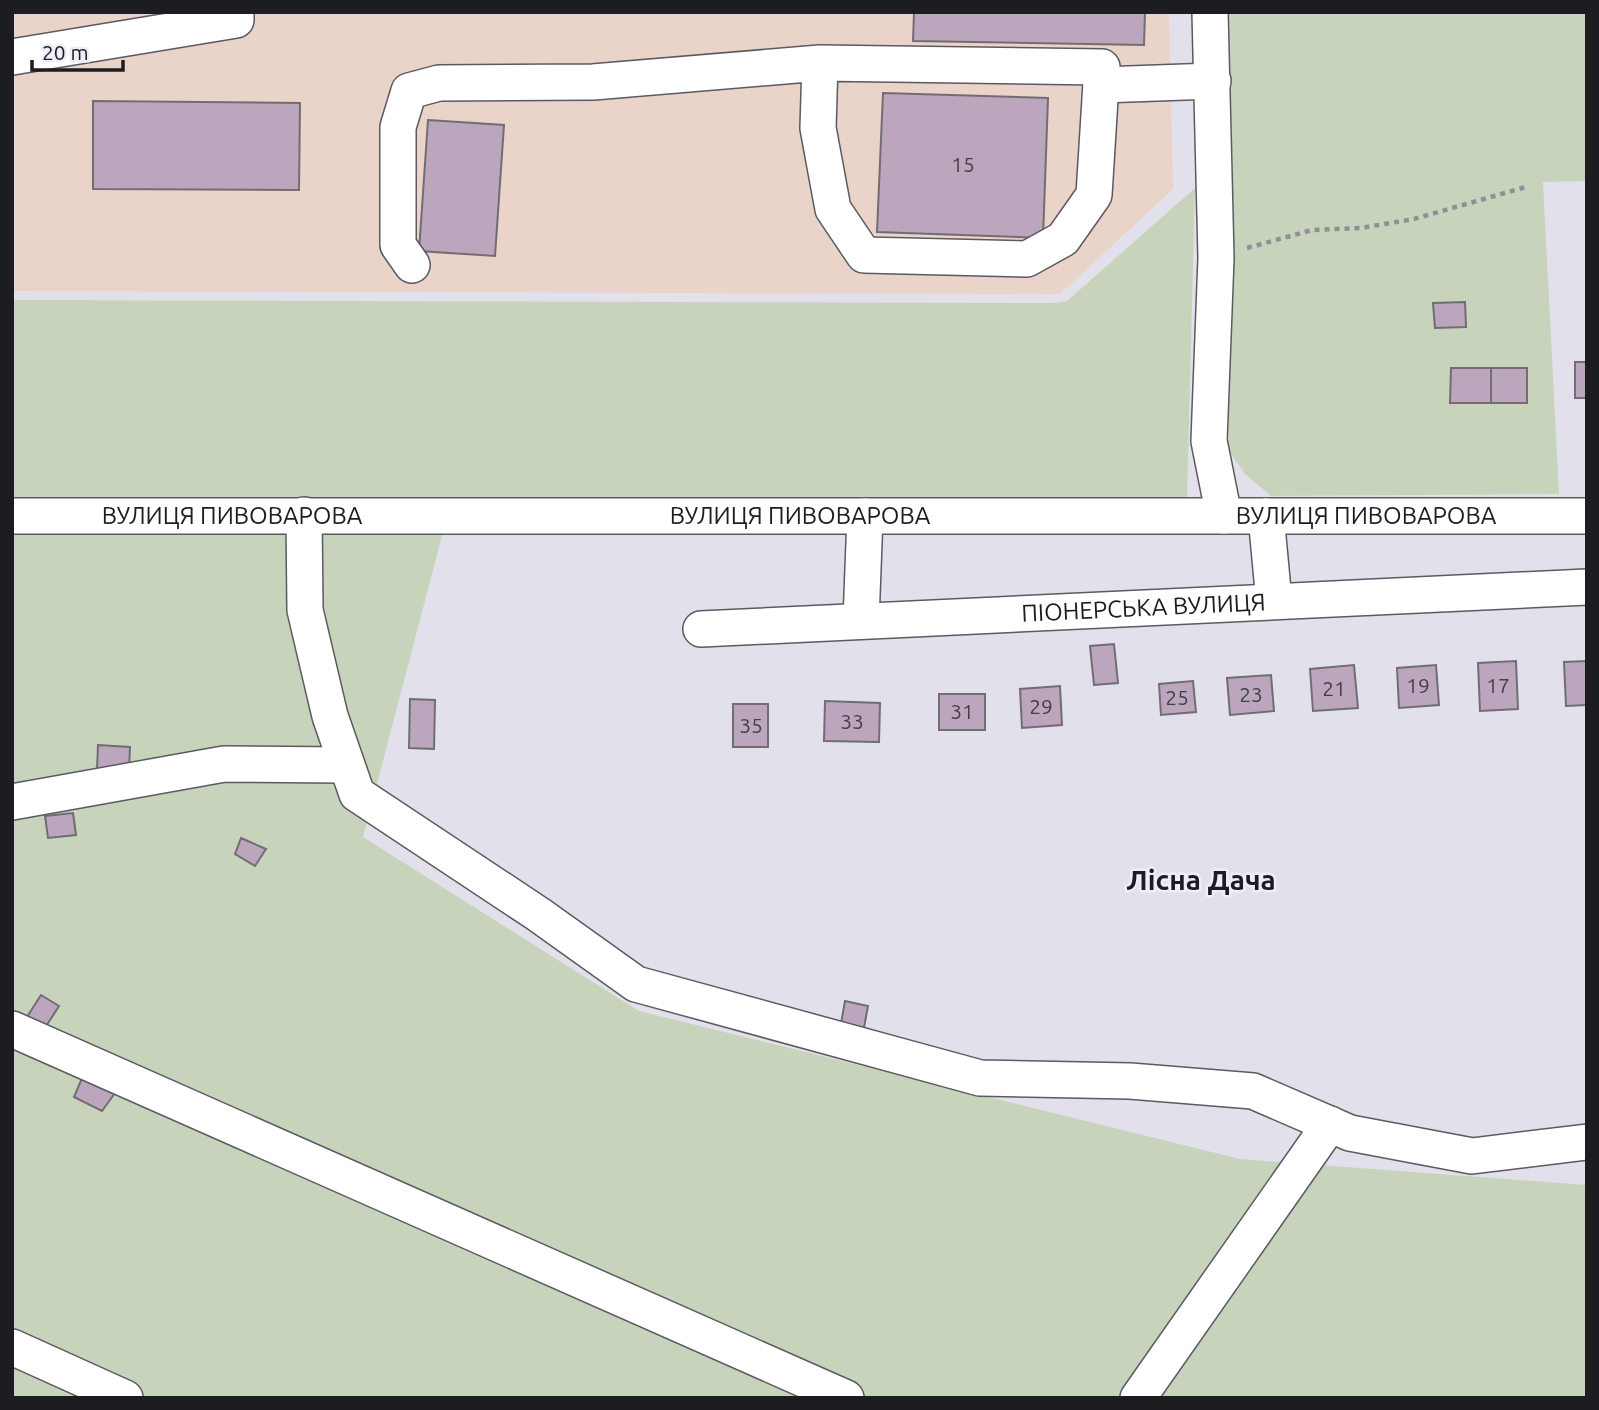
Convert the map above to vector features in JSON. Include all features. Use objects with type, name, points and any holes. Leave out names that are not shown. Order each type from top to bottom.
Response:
[{"type":"street","points":[[12,57],[236,20],[236,12]]},
{"type":"street","points":[[1210,12],[1216,258],[1209,441],[1224,516]]},
{"type":"street","points":[[412,265],[398,245],[398,127],[409,91],[439,83],[593,82],[820,62],[1102,67],[1094,195],[1063,239],[1027,259],[864,255],[833,209],[818,128],[820,62]]},
{"type":"street","points":[[1101,85],[1213,81]]},
{"type":"street","points":[[304,515],[305,610],[330,716],[357,794],[538,914],[636,984],[980,1078],[1130,1081],[1253,1091],[1350,1133],[1472,1156],[1587,1142]]},
{"type":"street","name":"ВУЛИЦЯ ПИВОВАРОВА","points":[[12,516],[1587,516]]},
{"type":"street","points":[[861,621],[865,516]]},
{"type":"street","points":[[1266,516],[1274,601]]},
{"type":"street","name":"ПІОНЕРСЬКА ВУЛИЦЯ","points":[[701,629],[1587,587]]},
{"type":"street","points":[[12,802],[225,764],[346,765]]},
{"type":"street","points":[[12,1029],[846,1398]]},
{"type":"street","points":[[1138,1398],[1330,1124]]},
{"type":"street","points":[[12,1347],[125,1398]]},
{"type":"path","points":[[1216,258],[1312,230],[1361,228],[1415,219],[1529,186]]},
{"type":"shaded area","points":[[12,12],[1169,12],[1173,189],[1060,294],[12,291]]},
{"type":"green space","points":[[1218,12],[1587,12],[1587,181],[1543,182],[1559,494],[1271,496],[1245,474],[1229,451]]},
{"type":"green space","points":[[1195,188],[1187,499],[12,500],[12,300],[1053,303],[1067,301]]},
{"type":"green space","points":[[12,529],[443,532],[363,837],[639,1011],[1240,1159],[1587,1185],[1587,1398],[12,1398]]},
{"type":"building","points":[[914,12],[1145,12],[1144,45],[913,41]]},
{"type":"building","points":[[883,93],[1048,98],[1043,238],[877,232]]},
{"type":"building","points":[[93,101],[300,103],[299,190],[93,189]]},
{"type":"building","points":[[428,120],[504,125],[495,256],[419,251]]},
{"type":"building","points":[[1465,302],[1466,327],[1435,328],[1433,303]]},
{"type":"building","points":[[1575,362],[1587,362],[1587,398],[1575,398]]},
{"type":"building","points":[[1451,368],[1491,368],[1491,403],[1450,403]]},
{"type":"building","points":[[1491,368],[1527,368],[1527,403],[1491,403]]},
{"type":"building","points":[[1114,644],[1118,683],[1094,685],[1090,646]]},
{"type":"building","points":[[1516,661],[1518,709],[1480,711],[1478,663]]},
{"type":"building","points":[[1587,661],[1587,705],[1566,706],[1564,662]]},
{"type":"building","points":[[1354,665],[1358,708],[1313,711],[1310,669]]},
{"type":"building","points":[[1436,665],[1439,705],[1399,708],[1397,668]]},
{"type":"building","points":[[1271,675],[1274,711],[1230,715],[1227,678]]},
{"type":"building","points":[[1193,681],[1196,712],[1161,715],[1159,684]]},
{"type":"building","points":[[1060,686],[1062,725],[1022,728],[1020,689]]},
{"type":"building","points":[[939,694],[985,694],[985,730],[939,730]]},
{"type":"building","points":[[410,699],[435,700],[434,749],[409,748]]},
{"type":"building","points":[[825,701],[880,703],[879,742],[824,741]]},
{"type":"building","points":[[733,704],[768,704],[768,747],[733,747]]},
{"type":"building","points":[[98,745],[130,747],[129,770],[97,769]]},
{"type":"building","points":[[73,813],[76,835],[48,838],[45,816]]},
{"type":"building","points":[[241,838],[266,849],[255,866],[235,854]]},
{"type":"building","points":[[41,995],[59,1006],[43,1031],[25,1020]]},
{"type":"building","points":[[845,1001],[868,1006],[863,1033],[840,1029]]},
{"type":"building","points":[[82,1078],[115,1093],[102,1111],[74,1097]]},
{"type":"district","name":"Лісна Дача","points":[[1201,880]]}]
